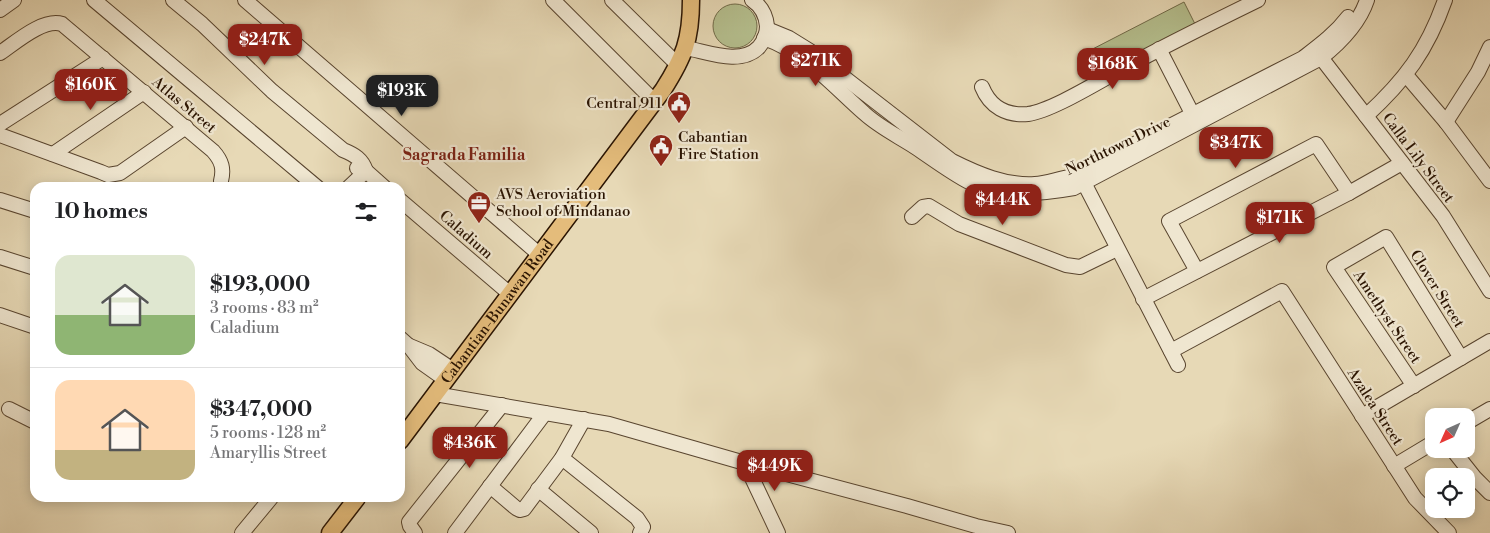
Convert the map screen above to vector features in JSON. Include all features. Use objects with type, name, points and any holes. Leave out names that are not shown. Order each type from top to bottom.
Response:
[{"type":"main road","name":"Cabantian-Bunawan Road","points":[[405,434],[654,102],[678,65],[686,48],[690,26],[691,0]]},
{"type":"main road","points":[[330,533],[354,502]]},
{"type":"street","points":[[0,10],[14,0]]},
{"type":"street","points":[[94,0],[311,182]]},
{"type":"street","points":[[173,0],[202,24],[272,91],[343,150],[355,155],[363,162],[366,171],[378,182]]},
{"type":"street","points":[[246,0],[540,255]]},
{"type":"street","points":[[553,0],[654,102]]},
{"type":"street","points":[[612,0],[678,65]]},
{"type":"street","points":[[686,48],[740,57],[746,56],[757,49],[766,33],[764,14],[760,7],[752,0]]},
{"type":"street","points":[[982,87],[985,94],[996,107],[1006,112],[1029,114],[1071,96],[1159,49],[1258,0]]},
{"type":"street","name":"Northtown Drive","points":[[1318,54],[1349,16],[1357,0]]},
{"type":"street","name":"Northtown Drive","points":[[766,33],[795,47],[952,161],[975,173],[1013,183],[1034,184],[1070,177],[1081,177],[1195,119],[1303,58],[1318,54],[1345,36],[1357,21],[1366,0]]},
{"type":"street","points":[[1366,116],[1406,75],[1428,41],[1445,0]]},
{"type":"street","name":"Atlas Street","points":[[0,53],[40,27],[53,22],[62,24],[186,127],[217,156],[222,167],[220,182]]},
{"type":"street","points":[[1446,122],[1478,72],[1490,47]]},
{"type":"street","points":[[1159,49],[1195,119]]},
{"type":"street","name":"Calla Lily Street","points":[[1318,54],[1442,216],[1490,291]]},
{"type":"street","points":[[0,124],[103,58]]},
{"type":"street","points":[[1406,75],[1446,122],[1490,181]]},
{"type":"street","points":[[53,154],[144,92]]},
{"type":"street","points":[[0,135],[101,172],[114,174],[126,170],[186,127]]},
{"type":"street","points":[[1197,271],[1169,221],[1230,188],[1316,144],[1349,193]]},
{"type":"street","points":[[1143,299],[1349,193],[1402,163]]},
{"type":"street","points":[[354,182],[366,171]]},
{"type":"street","points":[[1081,177],[1178,365]]},
{"type":"street","points":[[0,200],[30,209]]},
{"type":"street","name":"Caladium","points":[[405,204],[510,294]]},
{"type":"street","points":[[912,217],[923,207],[930,206],[964,226],[1074,267],[1086,265],[1117,249]]},
{"type":"street","name":"Clover Street","points":[[1386,237],[1461,358]]},
{"type":"street","name":"Amethyst Street","points":[[1386,237],[1334,267],[1414,386]]},
{"type":"street","points":[[0,257],[30,266]]},
{"type":"street","name":"Azalea Street","points":[[1171,351],[1282,291],[1416,498],[1449,533]]},
{"type":"street","points":[[0,316],[30,325]]},
{"type":"street","points":[[1362,416],[1490,341]]},
{"type":"street","points":[[405,342],[429,354],[449,375]]},
{"type":"street","points":[[435,394],[610,424],[745,463],[1008,533]]},
{"type":"street","points":[[415,533],[412,531],[409,522],[502,405]]},
{"type":"street","points":[[10,409],[30,419]]},
{"type":"street","points":[[1475,418],[1490,409]]},
{"type":"street","points":[[455,533],[544,413]]},
{"type":"street","points":[[490,486],[520,510],[524,509],[562,458],[584,419]]},
{"type":"street","points":[[1394,466],[1425,447]]},
{"type":"street","points":[[562,458],[637,518],[643,527],[640,533]]},
{"type":"street","points":[[1459,458],[1490,493]]},
{"type":"street","points":[[745,463],[778,533]]},
{"type":"street","points":[[538,489],[591,533]]},
{"type":"street","points":[[242,533],[268,502]]},
{"type":"green space","points":[[1184,2],[1195,24],[1093,77],[1081,55]]},
{"type":"green space","points":[[735,4],[747,8],[753,14],[757,26],[753,38],[747,44],[735,48],[723,44],[717,38],[713,26],[717,14],[723,8]]},
{"type":"place","name":"Central 911","points":[[679,124]]},
{"type":"place","name":"Cabantian Fire Station","points":[[661,167]]},
{"type":"place","name":"AVS Aeroviation School of Mindanao","points":[[479,224]]},
{"type":"district","name":"Sagrada Familia","points":[[464,155]]}]
